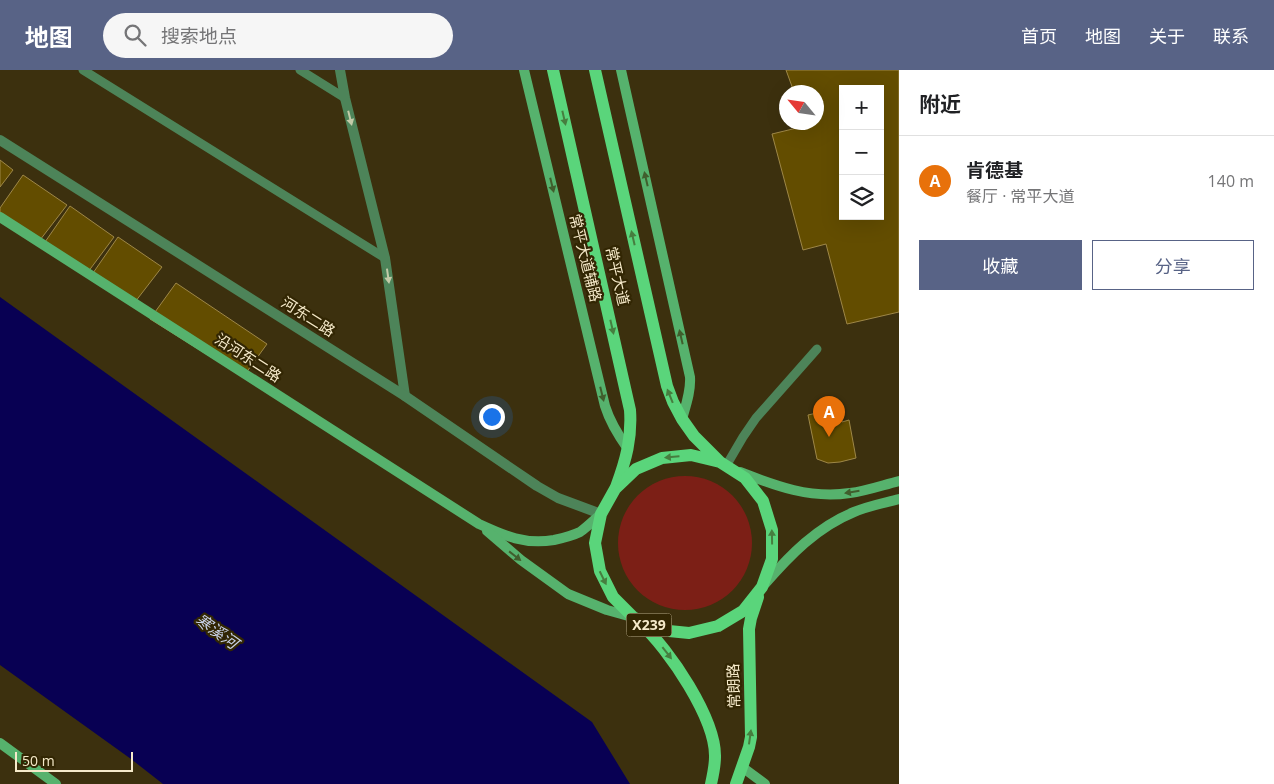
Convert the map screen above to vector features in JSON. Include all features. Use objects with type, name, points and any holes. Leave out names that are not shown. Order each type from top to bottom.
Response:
[{"type":"main road","name":"常平大道辅路","points":[[524,70],[608,417],[628,449]]},
{"type":"main road","name":"常平大道","points":[[553,70],[628,398],[631,424],[628,449],[615,489]]},
{"type":"main road","name":"常平大道","points":[[595,70],[667,386],[682,419],[694,436],[727,466]]},
{"type":"main road","points":[[621,70],[690,377],[690,390],[682,419]]},
{"type":"main road","name":"沿河东二路","points":[[0,217],[479,524],[500,534],[527,542],[545,541],[566,538],[579,532],[601,514]]},
{"type":"main road","name":"X239","points":[[633,617],[659,630],[689,633],[718,626],[743,611],[762,588],[772,560],[772,530],[763,501],[745,478],[727,466],[691,455],[662,458],[636,469],[615,489],[601,514],[595,543],[600,572],[613,597],[633,617],[645,628],[668,654],[691,689],[704,716],[715,752],[711,784]]},
{"type":"main road","points":[[727,466],[777,487],[814,494],[849,493],[899,481]]},
{"type":"main road","points":[[762,588],[800,547],[828,525],[860,510],[899,500]]},
{"type":"main road","name":"沿河东二路","points":[[479,524],[508,550],[563,590],[592,604],[633,617]]},
{"type":"main road","name":"常朗路","points":[[736,784],[749,747],[751,728],[750,629],[754,607],[762,588]]},
{"type":"main road","points":[[0,743],[54,783]]},
{"type":"main road","points":[[742,767],[765,784]]},
{"type":"street","points":[[340,70],[345,98],[385,258],[405,396]]},
{"type":"street","name":"河东二路","points":[[0,140],[405,396],[538,486],[558,498],[601,514]]},
{"type":"lane","points":[[84,70],[385,258]]},
{"type":"lane","points":[[300,70],[345,98]]},
{"type":"lane","points":[[727,466],[756,418],[817,349]]},
{"type":"shaded area","points":[[685,476],[711,481],[722,487],[732,496],[741,506],[747,517],[752,543],[747,569],[741,580],[732,590],[722,599],[711,605],[685,610],[659,605],[648,599],[638,590],[629,580],[623,569],[618,543],[623,517],[629,506],[638,496],[648,487],[659,481]]},
{"type":"water","name":"寒溪河","points":[[0,297],[592,722],[630,784],[163,784],[0,665]]},
{"type":"building","points":[[786,70],[899,70],[899,312],[847,324],[826,244],[803,250],[772,134],[788,130],[824,130],[824,85],[791,85]]},
{"type":"building","points":[[0,160],[13,170],[0,187]]},
{"type":"building","points":[[23,175],[67,205],[40,240],[0,212],[0,208]]},
{"type":"building","points":[[70,206],[114,237],[88,272],[45,242]]},
{"type":"building","points":[[118,237],[162,267],[135,302],[93,273]]},
{"type":"building","points":[[176,283],[267,344],[243,377],[150,319]]},
{"type":"building","points":[[838,408],[842,422],[849,420],[856,458],[828,463],[817,459],[808,415]]},
{"type":"place","name":"肯德基","points":[[829,437]]}]
